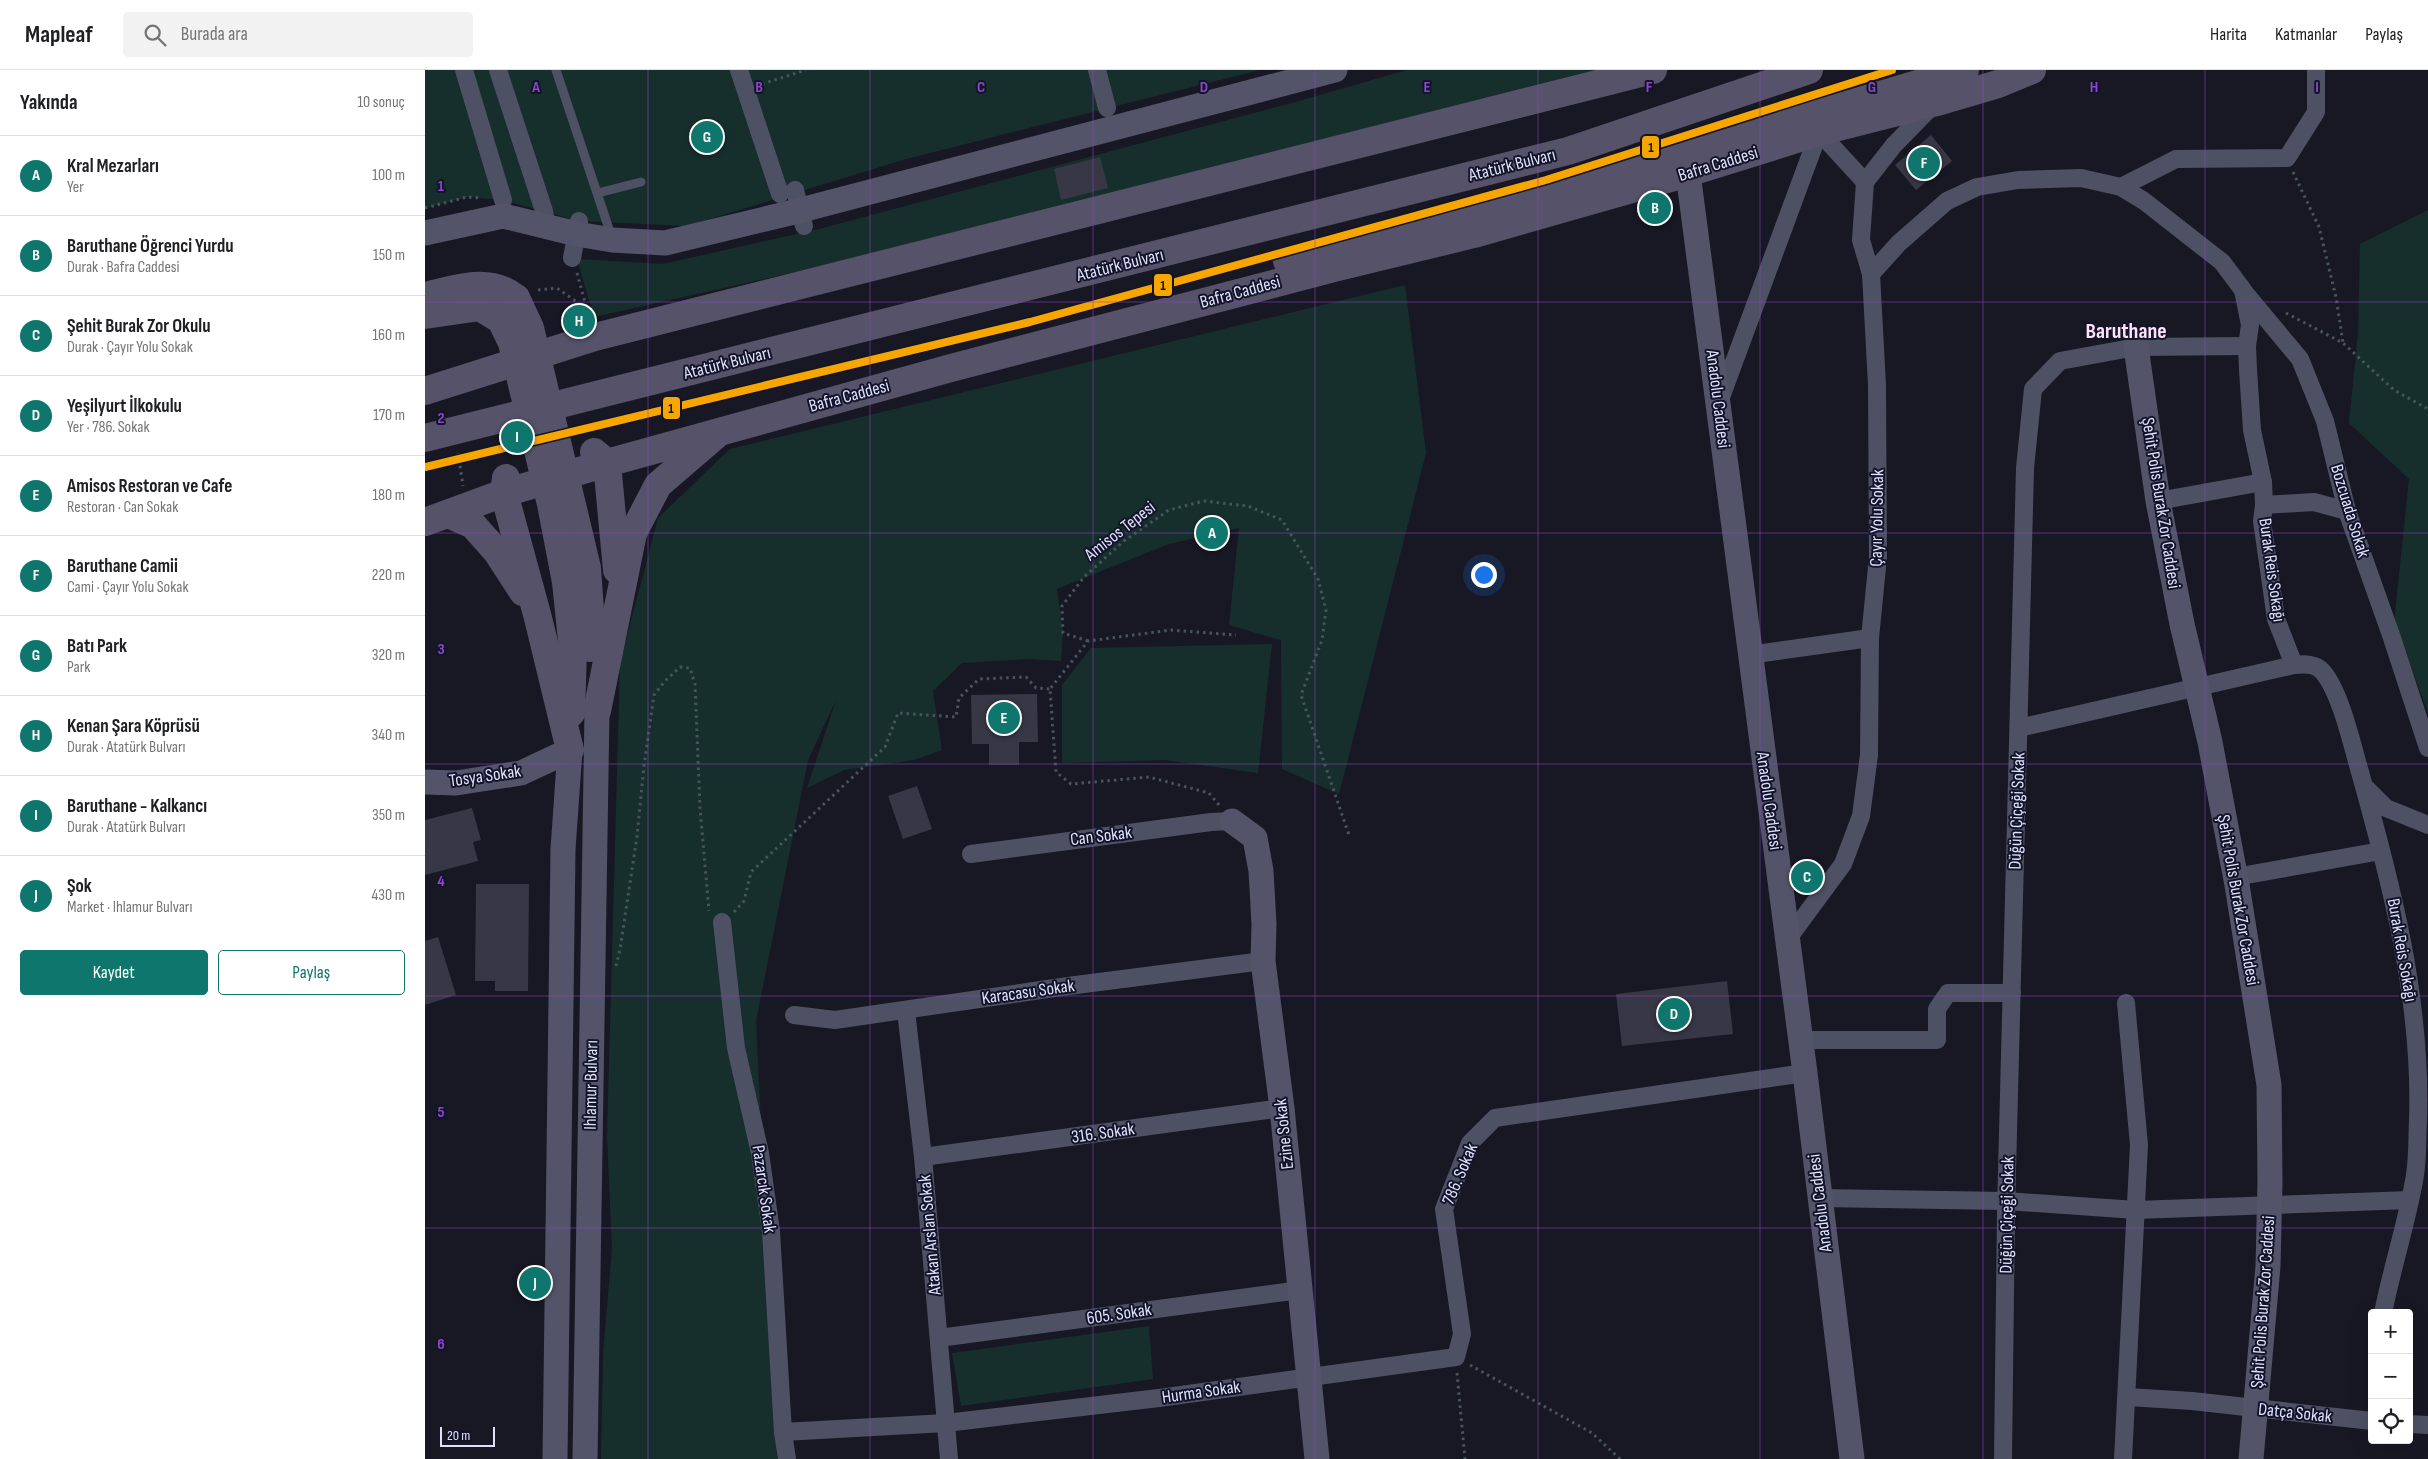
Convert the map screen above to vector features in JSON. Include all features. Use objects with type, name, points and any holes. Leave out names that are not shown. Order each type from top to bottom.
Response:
[{"type":"main road","points":[[425,233],[503,216],[576,238],[665,243],[795,205],[1335,70]]},
{"type":"main road","name":"Atatürk Bulvarı","points":[[425,438],[898,321],[1568,151],[1809,70]]},
{"type":"main road","name":"Bafra Caddesi","points":[[446,513],[505,486],[600,457],[715,414],[1102,312],[1751,133],[1965,70]]},
{"type":"main road","name":"Bafra Caddesi","points":[[600,457],[721,431],[951,368],[1338,267],[1474,234],[1688,173],[1819,132],[1937,102],[1998,84],[2032,70]]},
{"type":"main road","points":[[425,391],[595,337],[1649,71]]},
{"type":"main road","name":"Anadolu Caddesi","points":[[1688,173],[1719,403],[1749,655],[1805,1073],[1852,1459]]},
{"type":"main road","points":[[425,296],[486,284],[505,289],[512,343],[551,504],[566,582],[597,711]]},
{"type":"main road","points":[[425,315],[480,308],[508,309]]},
{"type":"main road","name":"Şehit Polis Burak Zor Caddesi","points":[[2136,347],[2158,501],[2182,624],[2210,742],[2235,876],[2269,1085],[2270,1206],[2268,1266],[2251,1459]]},
{"type":"main road","points":[[597,711],[633,533],[658,485],[721,431]]},
{"type":"main road","points":[[600,457],[619,599]]},
{"type":"main road","points":[[505,486],[570,750]]},
{"type":"main road","points":[[446,513],[473,525],[497,552],[539,618]]},
{"type":"main road","points":[[570,750],[581,649]]},
{"type":"main road","name":"Ihlamur Bulvarı","points":[[585,1459],[597,711]]},
{"type":"main road","name":"Ihlamur Bulvarı","points":[[555,1459],[563,849],[570,750]]},
{"type":"main road","name":"Tosya Sokak","points":[[425,782],[456,783],[521,773],[570,750]]},
{"type":"main road","name":"Ezine Sokak","points":[[1232,821],[1255,838],[1261,871],[1264,924],[1263,961],[1282,1108],[1317,1459]]},
{"type":"street","points":[[464,70],[503,200]]},
{"type":"street","points":[[498,70],[544,211],[547,228]]},
{"type":"street","points":[[739,70],[745,89],[795,205]]},
{"type":"street","points":[[1097,70],[1107,108]]},
{"type":"street","points":[[2121,186],[2176,159],[2287,158],[2316,112],[2316,70]]},
{"type":"street","points":[[1719,403],[1819,132],[1865,182],[1894,145],[1937,102]]},
{"type":"street","name":"Burak Reis Sokağı","points":[[1871,274],[1899,243],[1947,201],[1977,187],[2018,180],[2081,178],[2121,186],[2144,201],[2222,262],[2243,290],[2250,325],[2247,346],[2252,430],[2263,482],[2265,505],[2262,520],[2276,619],[2294,665],[2306,664],[2321,669],[2332,686],[2347,727],[2364,786],[2404,943],[2418,1052],[2418,1121],[2415,1178],[2384,1309]]},
{"type":"street","name":"Çayır Yolu Sokak","points":[[1787,940],[1843,864],[1861,816],[1869,755],[1870,638],[1878,557],[1877,385],[1871,274],[1861,240],[1865,182]]},
{"type":"street","name":"Bozcuada Sokak","points":[[2243,290],[2300,359],[2325,421],[2347,511],[2391,635],[2428,748]]},
{"type":"street","name":"Düğün Çiçeği Sokak","points":[[2003,1459],[2006,1201],[2013,993],[2025,468],[2033,389],[2060,361],[2136,347],[2247,346]]},
{"type":"street","points":[[2158,501],[2263,482]]},
{"type":"street","points":[[2265,505],[2314,502],[2347,511]]},
{"type":"street","points":[[1749,655],[1870,638]]},
{"type":"street","points":[[2019,728],[2294,665]]},
{"type":"street","points":[[2364,786],[2385,808],[2428,825]]},
{"type":"street","name":"Can Sokak","points":[[971,854],[1182,825],[1232,821]]},
{"type":"street","points":[[2235,876],[2381,851]]},
{"type":"street","name":"Pazarcık Sokak","points":[[722,922],[736,1048],[760,1153],[771,1231],[783,1432],[787,1459]]},
{"type":"street","name":"Karacasu Sokak","points":[[794,1016],[835,1020],[1068,986],[1263,961]]},
{"type":"street","points":[[1800,1040],[1937,1040],[1937,1010],[1948,993],[2013,993]]},
{"type":"street","points":[[2123,1459],[2128,1397],[2139,1145],[2126,1003]]},
{"type":"street","name":"Atakan Arslan Sokak","points":[[906,1011],[923,1158],[949,1459]]},
{"type":"street","name":"786. Sokak","points":[[1456,1357],[1462,1334],[1444,1209],[1469,1143],[1495,1118],[1805,1073]]},
{"type":"street","name":"316. Sokak","points":[[923,1158],[1282,1108]]},
{"type":"street","points":[[1819,1198],[2006,1201],[2136,1210],[2410,1200]]},
{"type":"street","name":"605. Sokak","points":[[939,1338],[1300,1290]]},
{"type":"street","name":"Hurma Sokak","points":[[783,1432],[947,1423],[1159,1398],[1456,1357]]},
{"type":"street","name":"Datça Sokak","points":[[2128,1397],[2368,1418]]},
{"type":"street","points":[[2413,1424],[2428,1425]]},
{"type":"lane","points":[[556,70],[612,240]]},
{"type":"lane","points":[[598,193],[641,182]]},
{"type":"path","points":[[745,89],[806,70]]},
{"type":"path","points":[[2287,158],[2307,205],[2319,227],[2336,297],[2343,343]]},
{"type":"path","points":[[425,208],[467,197],[503,200]]},
{"type":"path","points":[[576,238],[588,310],[595,337]]},
{"type":"path","points":[[508,309],[543,288],[557,288],[588,310]]},
{"type":"path","points":[[2285,312],[2343,343],[2394,390],[2428,409]]},
{"type":"path","points":[[446,513],[455,430]]},
{"type":"path","name":"Amisos Tepesi","points":[[1236,635],[1171,630],[1088,641],[1063,633],[1062,606],[1084,577],[1124,541],[1169,510],[1204,501],[1248,506],[1282,520],[1318,579],[1326,610],[1322,640],[1301,695],[1349,835]]},
{"type":"path","points":[[1088,641],[1050,689],[1056,772],[1071,784],[1149,777],[1209,793],[1232,821]]},
{"type":"path","points":[[613,974],[620,950],[636,845],[654,695],[664,682],[681,668],[690,668],[695,684],[700,808],[709,915],[722,922],[744,902],[751,872],[885,747],[898,713],[956,717],[959,698],[979,678],[1026,677],[1036,688],[1050,689]]},
{"type":"path","points":[[1456,1357],[1465,1459]]},
{"type":"path","points":[[1456,1357],[1592,1432],[1620,1459]]},
{"type":"green space","points":[[425,70],[1260,70],[906,159],[687,226],[579,221],[503,200],[468,197],[425,208]]},
{"type":"green space","points":[[1407,70],[1602,70],[1019,222],[594,317],[577,259],[663,264],[819,229],[1292,103]]},
{"type":"green space","points":[[2428,210],[2428,712],[2394,623],[2409,479],[2349,423],[2358,334],[2360,244]]},
{"type":"green space","points":[[1405,285],[1426,453],[1339,794],[1282,769],[1281,640],[1229,625],[1239,528],[1169,544],[1057,589],[1063,633],[1061,661],[1030,659],[962,663],[933,691],[942,750],[914,760],[844,770],[807,788],[836,700],[808,760],[756,1021],[777,1459],[601,1459],[603,1355],[612,1248],[607,1137],[620,663],[658,518],[730,449]]},
{"type":"green space","points":[[1272,644],[1258,773],[1165,760],[1062,763],[1062,685],[1091,648]]},
{"type":"green space","points":[[1149,1326],[1153,1379],[961,1406],[952,1353]]},
{"type":"building","points":[[1931,135],[1952,161],[1916,190],[1895,165]]},
{"type":"building","points":[[1100,157],[1108,188],[1061,200],[1054,169]]},
{"type":"building","points":[[1037,694],[1038,742],[1019,742],[1019,765],[989,765],[989,744],[972,744],[971,695]]},
{"type":"building","points":[[917,786],[932,829],[903,839],[888,796]]},
{"type":"building","points":[[472,808],[481,840],[473,842],[478,861],[425,875],[425,820]]},
{"type":"building","points":[[476,884],[529,884],[528,991],[495,991],[495,981],[475,981]]},
{"type":"building","points":[[438,937],[456,995],[425,1005],[425,941]]},
{"type":"building","points":[[1727,981],[1733,1034],[1622,1046],[1616,994]]},
{"type":"transit line","name":"1","points":[[425,467],[1030,322],[1546,180],[1892,70]]},
{"type":"place","name":"Batı Park","points":[[707,137]]},
{"type":"place","name":"Baruthane Camii","points":[[1924,163]]},
{"type":"place","name":"Baruthane Öğrenci Yurdu","points":[[1655,208]]},
{"type":"place","name":"Kenan Şara Köprüsü","points":[[579,321]]},
{"type":"place","name":"Baruthane - Kalkancı","points":[[517,437]]},
{"type":"place","name":"Kral Mezarları","points":[[1212,533]]},
{"type":"place","name":"Amisos Restoran ve Cafe","points":[[1004,718]]},
{"type":"place","name":"Şehit Burak Zor Okulu","points":[[1807,877]]},
{"type":"place","name":"Yeşilyurt İlkokulu","points":[[1674,1014]]},
{"type":"place","name":"Şok","points":[[535,1283]]},
{"type":"district","name":"Baruthane","points":[[2126,331]]}]
